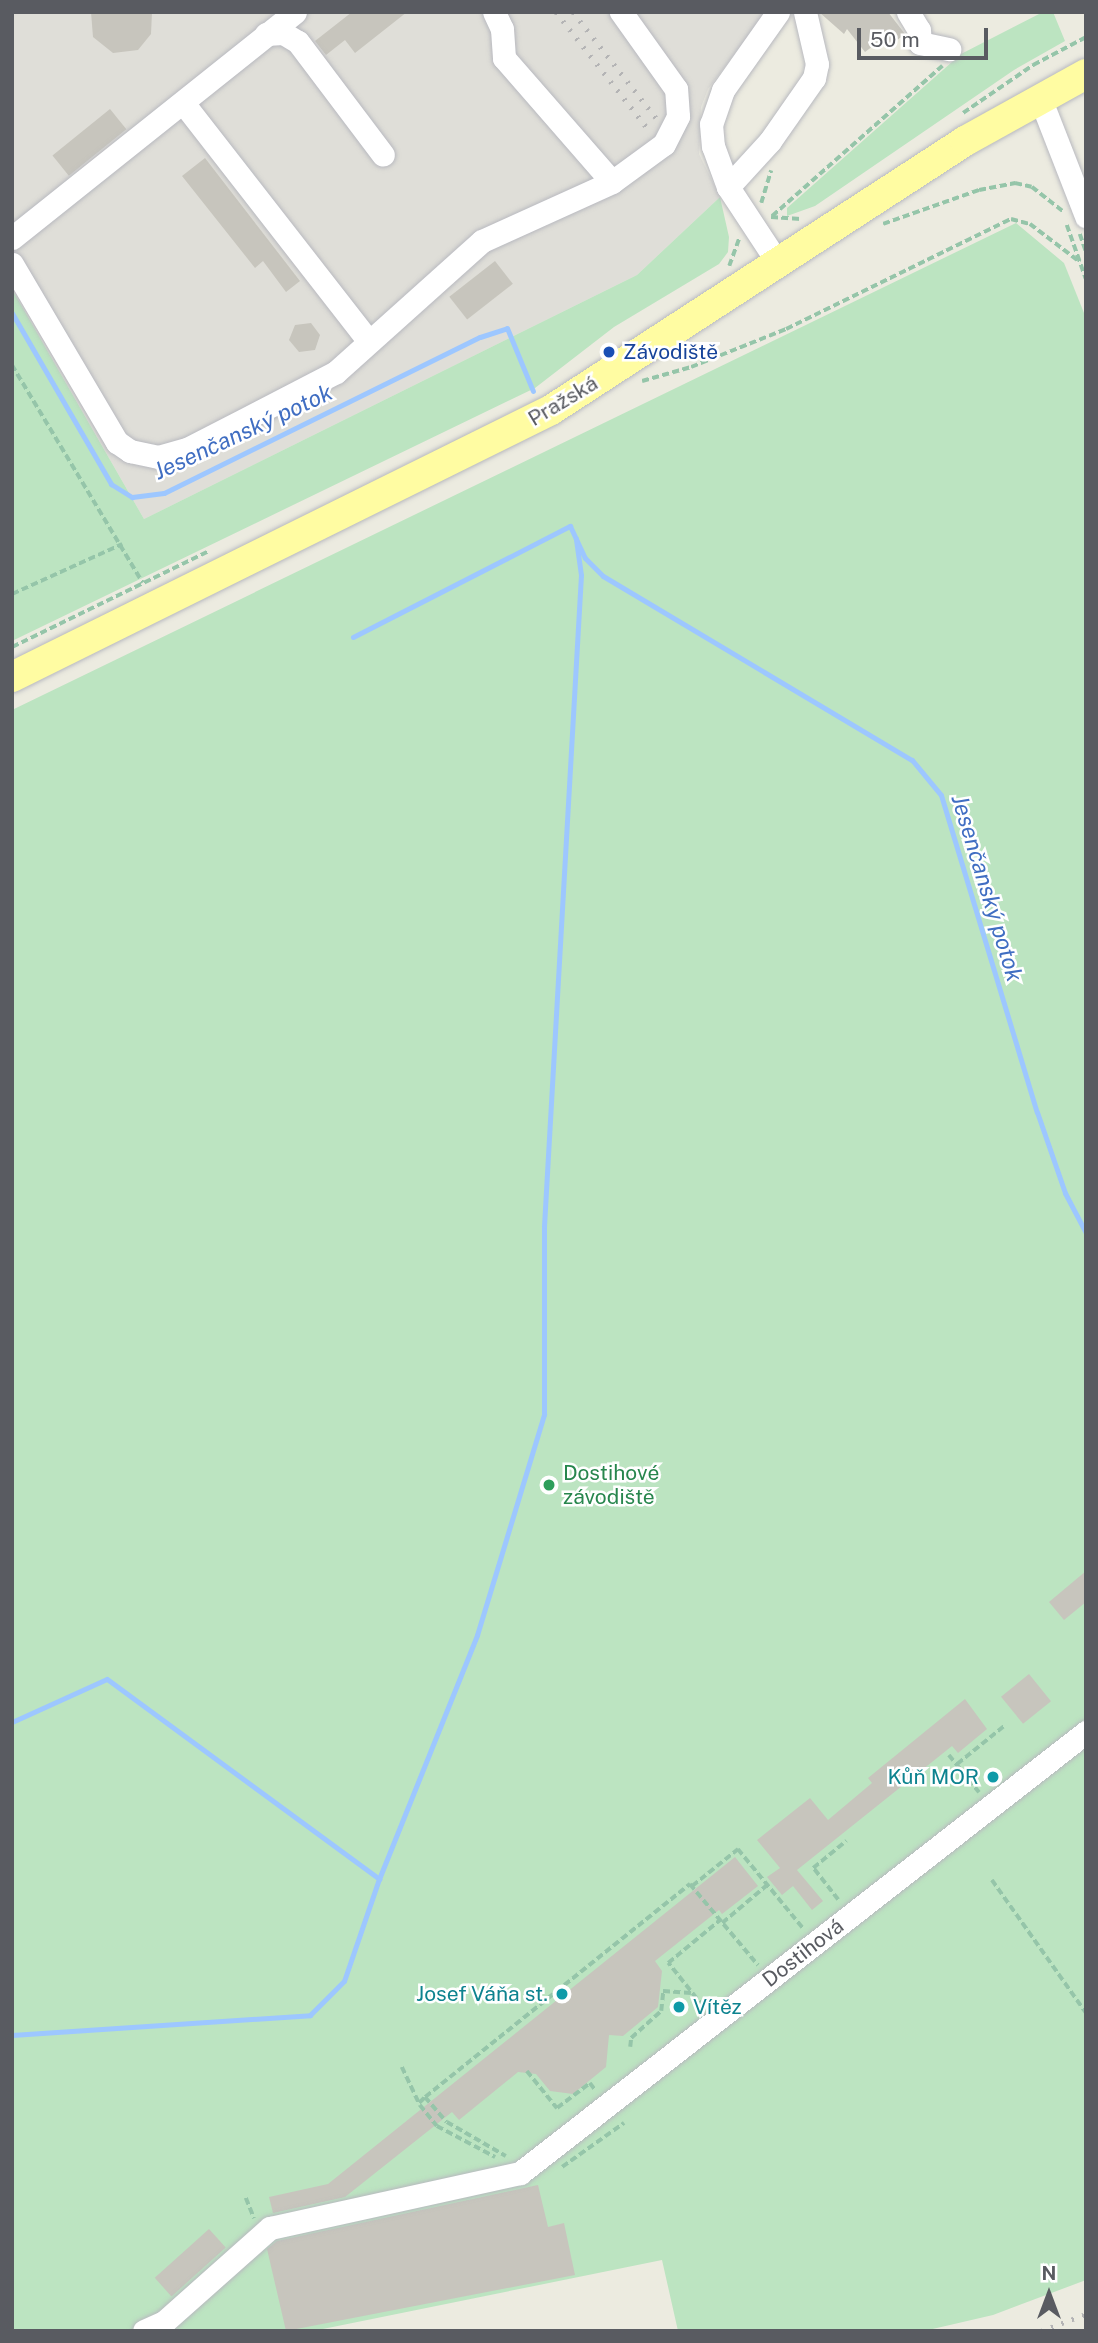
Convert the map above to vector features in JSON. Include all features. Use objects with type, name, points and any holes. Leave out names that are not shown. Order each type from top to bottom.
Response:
[{"type":"main road","name":"Pražská","points":[[12,677],[506,434],[670,336],[854,212],[1040,98],[1086,74]]},
{"type":"street","points":[[12,238],[184,104],[295,12]]},
{"type":"street","points":[[494,12],[502,29],[503,58],[612,182]]},
{"type":"street","points":[[12,264],[117,442],[144,455],[158,457],[189,448],[336,372],[482,241],[612,182],[664,144],[675,127],[679,106],[671,78],[621,12]]},
{"type":"street","points":[[778,12],[716,105],[713,146],[728,187],[762,223],[778,263]]},
{"type":"street","points":[[728,187],[770,141],[814,78],[817,64],[806,12]]},
{"type":"street","points":[[908,12],[919,30],[920,43],[949,49]]},
{"type":"street","points":[[266,34],[283,33],[298,42],[383,155]]},
{"type":"street","points":[[1040,98],[1086,216]]},
{"type":"street","points":[[184,104],[369,342]]},
{"type":"street","name":"Dostihová","points":[[515,2166],[1082,1743]]},
{"type":"street","points":[[144,2331],[164,2322],[270,2228],[515,2166]]},
{"type":"path","points":[[954,119],[1070,44],[1086,37]]},
{"type":"path","points":[[718,274],[732,261],[736,240],[762,223],[948,60],[949,49]]},
{"type":"path","points":[[762,223],[761,203],[775,160]]},
{"type":"path","points":[[854,212],[863,227],[869,228],[979,190],[1015,183],[1032,187],[1063,211],[1086,279]]},
{"type":"path","points":[[633,383],[691,367],[786,329],[1011,219],[1030,224],[1080,262]]},
{"type":"path","points":[[12,365],[143,583]]},
{"type":"path","points":[[12,593],[121,544]]},
{"type":"path","points":[[957,1764],[1004,1726]]},
{"type":"path","points":[[949,1755],[984,1798]]},
{"type":"path","points":[[844,1907],[813,1868],[846,1841]]},
{"type":"path","points":[[419,2103],[738,1849],[808,1935]]},
{"type":"path","points":[[992,1880],[1086,2012]]},
{"type":"path","points":[[708,2013],[668,1963],[768,1885]]},
{"type":"path","points":[[692,1886],[762,1971]]},
{"type":"path","points":[[631,2048],[631,2038],[661,2011],[663,1991],[691,1993]]},
{"type":"path","points":[[402,2067],[419,2103],[437,2126],[515,2166]]},
{"type":"path","points":[[527,2071],[557,2108],[590,2083]]},
{"type":"path","points":[[425,2097],[447,2122],[515,2166]]},
{"type":"shaded area","points":[[12,12],[766,12],[708,89],[701,107],[699,154],[720,197],[637,275],[144,519],[12,289]]},
{"type":"green space","points":[[1043,12],[1053,12],[1065,41],[1014,70],[815,206],[787,216],[787,208],[961,54]]},
{"type":"green space","points":[[720,197],[729,237],[728,252],[719,264],[614,327],[535,388],[12,641],[12,289],[144,519],[637,275]]},
{"type":"green space","name":"Dostihové závodiště","points":[[1016,223],[1064,263],[1086,318],[1086,2280],[993,2315],[924,2331],[678,2331],[662,2260],[313,2331],[12,2331],[12,710]]},
{"type":"building","points":[[91,12],[152,12],[151,34],[138,50],[113,53],[93,37]]},
{"type":"building","points":[[352,12],[407,12],[355,53],[345,40],[326,55],[315,41]]},
{"type":"building","points":[[819,12],[888,12],[905,34],[887,48],[881,40],[865,52],[847,29],[844,34]]},
{"type":"building","points":[[110,109],[126,129],[69,176],[52,156]]},
{"type":"building","points":[[205,158],[300,281],[286,292],[263,261],[255,268],[182,176]]},
{"type":"building","points":[[495,261],[513,284],[467,320],[449,297]]},
{"type":"building","points":[[311,323],[320,335],[315,350],[299,352],[289,340],[295,325]]},
{"type":"building","points":[[1086,1571],[1086,1602],[1064,1620],[1049,1602]]},
{"type":"building","points":[[1029,1674],[1051,1701],[1023,1724],[1001,1697]]},
{"type":"building","points":[[965,1699],[987,1729],[958,1753],[952,1746],[797,1870],[823,1901],[812,1910],[793,1886],[782,1895],[767,1877],[780,1868],[757,1840],[810,1798],[828,1820],[872,1783],[868,1778]]},
{"type":"building","points":[[735,1857],[758,1886],[722,1914],[719,1910],[655,1961],[662,1971],[658,2007],[623,2036],[609,2035],[606,2067],[573,2094],[550,2091],[536,2074],[518,2072],[459,2120],[452,2112],[345,2197],[273,2213],[269,2197],[328,2184]]},
{"type":"building","points":[[538,2185],[548,2227],[564,2223],[575,2275],[286,2331],[267,2249],[277,2241]]},
{"type":"building","points":[[209,2229],[226,2248],[171,2296],[155,2278]]},
{"type":"waterway","name":"Jesenčanský potok","points":[[12,313],[111,484],[132,497],[164,493],[480,337],[507,328],[533,391]]},
{"type":"waterway","name":"Jesenčanský potok","points":[[353,637],[570,526],[585,558],[603,576],[912,760],[941,795],[1037,1112],[1065,1193],[1086,1233]]},
{"type":"waterway","points":[[12,2035],[310,2015],[344,1981],[379,1879],[477,1635],[544,1414],[544,1226],[581,575],[576,538]]},
{"type":"waterway","points":[[12,1722],[107,1679],[379,1879]]},
{"type":"railway","points":[[556,12],[648,129]]},
{"type":"railway","points":[[573,12],[657,119]]},
{"type":"railway","points":[[1041,2331],[1086,2314]]},
{"type":"place","name":"Závodiště","points":[[609,352]]},
{"type":"place","name":"Dostihové závodiště","points":[[549,1485]]},
{"type":"place","name":"Kůň MOR","points":[[993,1777]]},
{"type":"place","name":"Josef Váňa st.","points":[[562,1994]]},
{"type":"place","name":"Vítěz","points":[[679,2007]]}]
